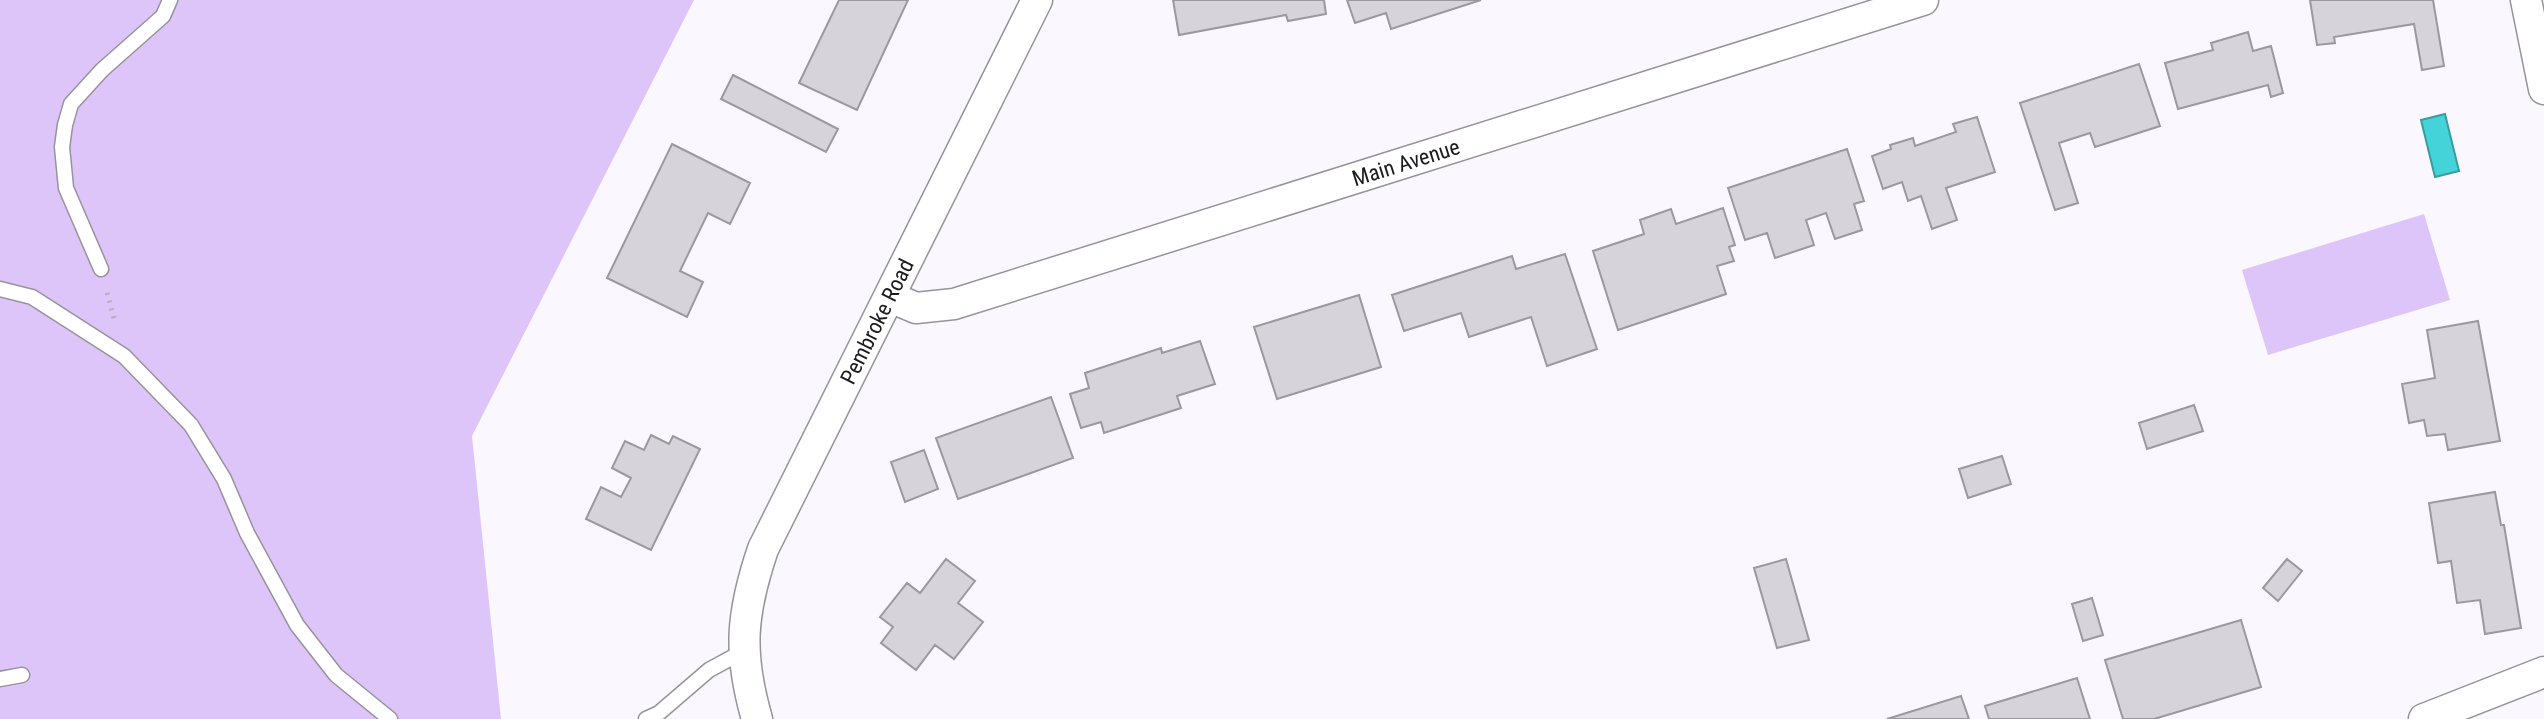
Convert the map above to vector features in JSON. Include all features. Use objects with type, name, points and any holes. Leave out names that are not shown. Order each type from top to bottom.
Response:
[{"type":"street","name":"Pembroke Road","points":[[757,719],[744,651],[744,618],[748,593],[763,549],[1037,0]]},
{"type":"street","name":"Main Avenue","points":[[890,297],[916,308],[954,304],[1923,0]]},
{"type":"street","points":[[2526,0],[2544,89]]},
{"type":"street","points":[[2424,719],[2544,672]]},
{"type":"lane","points":[[101,269],[66,188],[62,147],[65,125],[71,104],[102,70],[163,16],[170,0]]},
{"type":"lane","points":[[0,289],[32,297],[124,356],[191,425],[224,479],[247,533],[297,625],[336,675],[390,719]]},
{"type":"lane","points":[[646,719],[659,713],[709,670],[744,651]]},
{"type":"lane","points":[[0,679],[22,675]]},
{"type":"path","points":[[101,269],[124,356]]},
{"type":"shaded area","points":[[0,0],[694,0],[472,436],[501,719],[0,719]]},
{"type":"shaded area","points":[[2424,214],[2450,300],[2268,355],[2242,270]]},
{"type":"water","points":[[2445,114],[2459,171],[2435,177],[2421,120]]},
{"type":"building","points":[[839,0],[908,0],[857,110],[799,83]]},
{"type":"building","points":[[1173,0],[1324,0],[1326,14],[1288,21],[1286,15],[1179,35]]},
{"type":"building","points":[[1347,0],[1481,0],[1391,29],[1386,13],[1355,23]]},
{"type":"building","points":[[2310,0],[2433,0],[2444,66],[2422,70],[2414,24],[2334,37],[2335,43],[2317,45]]},
{"type":"building","points":[[2248,32],[2253,51],[2271,46],[2283,93],[2271,97],[2268,85],[2178,109],[2165,63],[2213,50],[2211,43]]},
{"type":"building","points":[[2139,64],[2160,126],[2095,147],[2090,133],[2059,143],[2078,203],[2055,210],[2020,103]]},
{"type":"building","points":[[733,75],[838,129],[826,152],[721,99]]},
{"type":"building","points":[[1977,117],[1995,172],[1946,188],[1957,220],[1932,229],[1921,196],[1908,201],[1902,182],[1883,189],[1872,156],[1891,149],[1890,145],[1913,138],[1915,146],[1956,132],[1953,124]]},
{"type":"building","points":[[672,144],[750,183],[730,224],[708,213],[680,271],[703,282],[687,317],[607,278]]},
{"type":"building","points":[[1847,149],[1864,201],[1854,204],[1862,230],[1835,239],[1826,213],[1806,220],[1814,245],[1775,258],[1767,233],[1745,240],[1728,188]]},
{"type":"building","points":[[1723,208],[1735,245],[1729,247],[1734,261],[1717,266],[1726,294],[1618,330],[1593,251],[1644,234],[1640,220],[1671,209],[1676,224]]},
{"type":"building","points":[[1565,254],[1597,349],[1547,366],[1531,317],[1469,337],[1461,313],[1404,331],[1392,295],[1512,256],[1516,269]]},
{"type":"building","points":[[1359,295],[1381,367],[1277,399],[1254,327]]},
{"type":"building","points":[[2478,321],[2500,441],[2448,450],[2445,434],[2427,436],[2424,420],[2409,423],[2402,384],[2435,378],[2427,330]]},
{"type":"building","points":[[1200,341],[1215,384],[1177,396],[1181,408],[1104,433],[1101,422],[1081,428],[1070,394],[1089,388],[1085,373],[1161,348],[1162,353]]},
{"type":"building","points":[[1051,397],[1073,458],[958,499],[936,438]]},
{"type":"building","points":[[2194,405],[2203,431],[2147,449],[2139,423]]},
{"type":"building","points":[[651,435],[669,444],[673,436],[700,449],[651,550],[586,519],[601,487],[621,497],[631,478],[612,468],[625,441],[644,450]]},
{"type":"building","points":[[924,450],[938,489],[905,502],[891,462]]},
{"type":"building","points":[[2002,456],[2011,484],[1968,498],[1959,469]]},
{"type":"building","points":[[2495,492],[2501,525],[2504,525],[2521,628],[2485,634],[2480,600],[2457,603],[2451,561],[2438,563],[2429,503]]},
{"type":"building","points":[[946,559],[975,581],[958,603],[983,622],[954,659],[935,645],[916,670],[881,643],[893,627],[880,617],[907,583],[920,593]]},
{"type":"building","points":[[1786,559],[1809,640],[1777,648],[1754,568]]},
{"type":"building","points":[[2287,559],[2302,571],[2278,601],[2263,588]]},
{"type":"building","points":[[2092,598],[2103,635],[2083,641],[2072,604]]},
{"type":"building","points":[[2241,620],[2261,687],[2154,719],[2123,719],[2105,660]]},
{"type":"building","points":[[2077,678],[2090,719],[1989,719],[1985,706]]},
{"type":"building","points":[[1961,696],[1969,719],[1887,719]]}]
